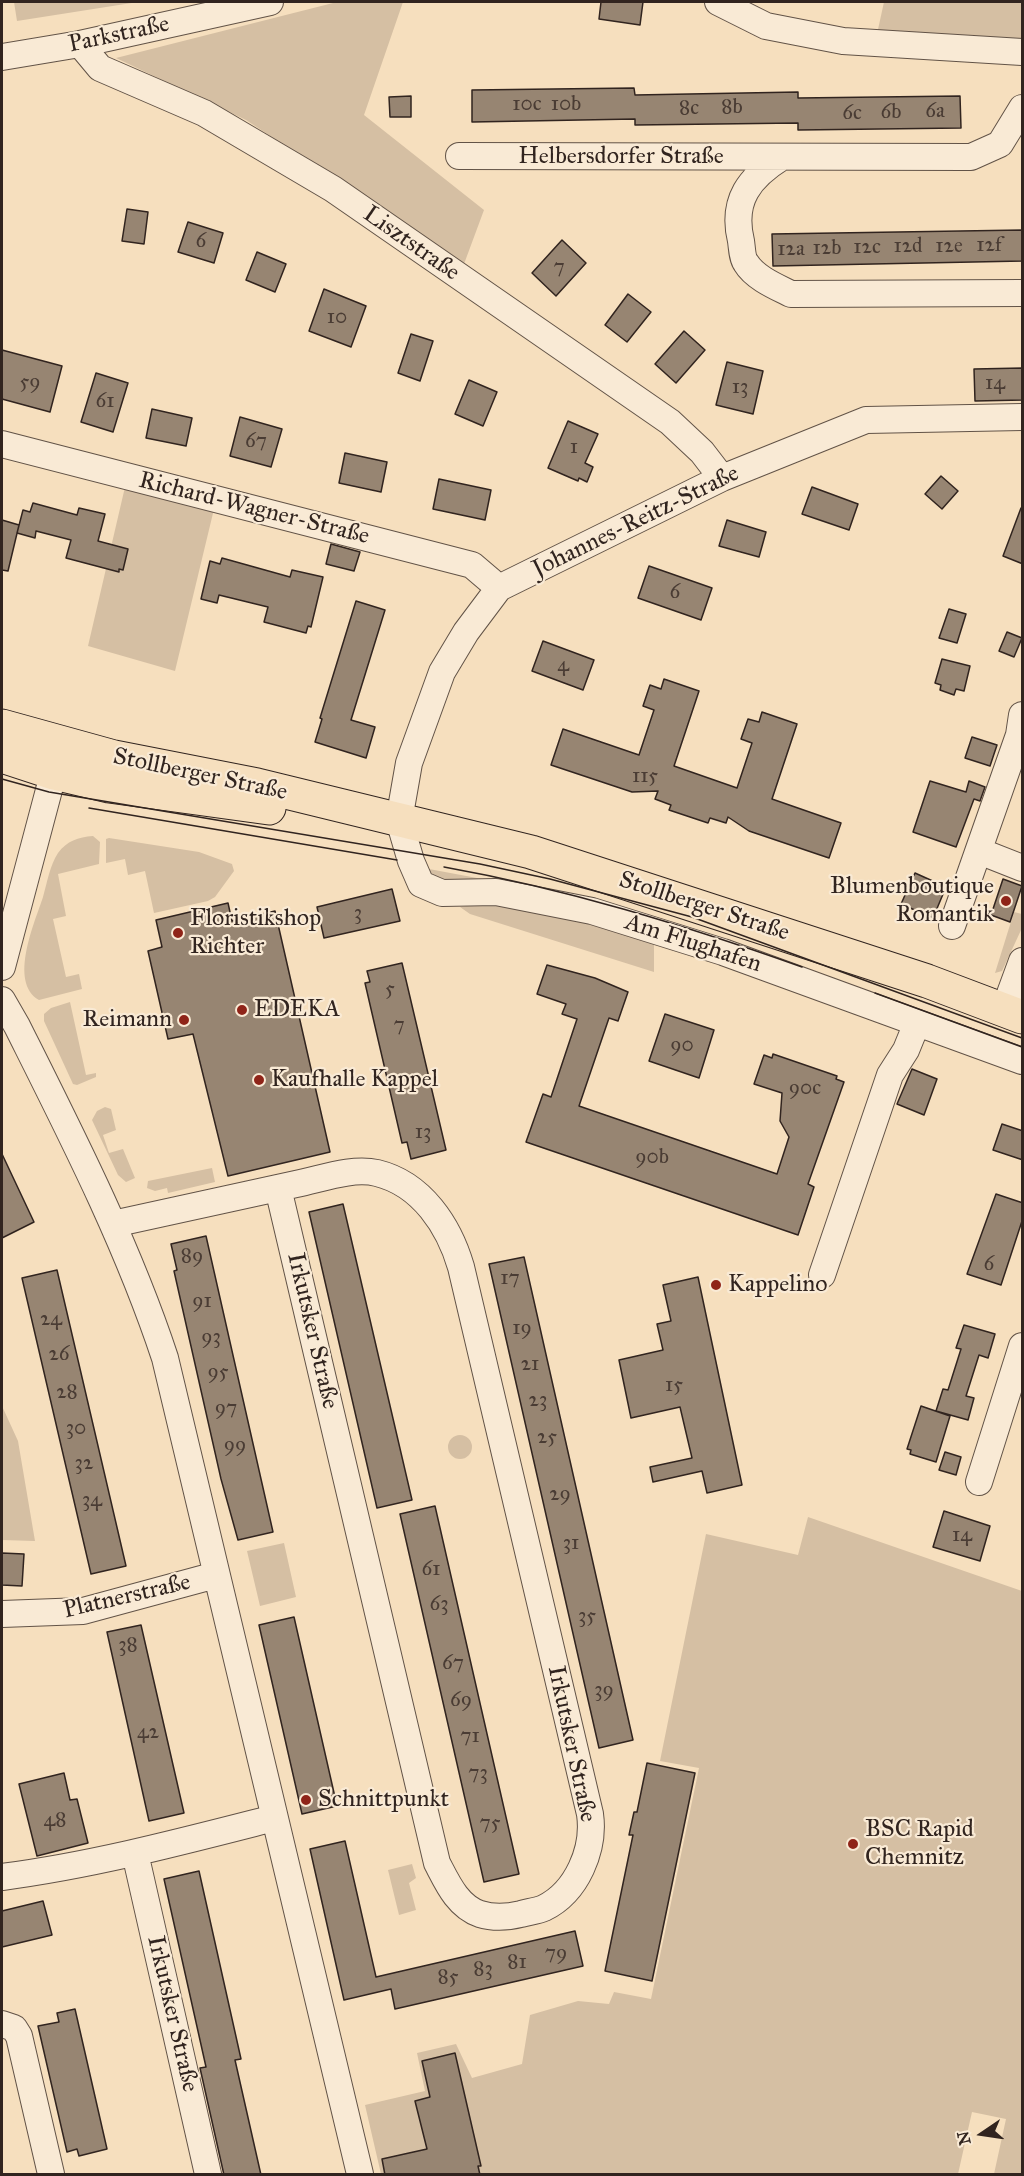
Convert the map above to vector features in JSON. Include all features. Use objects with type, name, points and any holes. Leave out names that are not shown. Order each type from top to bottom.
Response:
[{"type":"main road","name":"Stollberger Straße","points":[[2,726],[57,758]]},
{"type":"main road","name":"Stollberger Straße","points":[[2,756],[57,758],[257,785],[531,852],[927,981],[1013,1014]]},
{"type":"street","name":"Parkstraße","points":[[2,57],[80,44],[270,2]]},
{"type":"street","points":[[718,2],[765,26],[843,41],[1023,52]]},
{"type":"street","name":"Lisztstraße","points":[[80,44],[100,68],[204,113],[333,189],[670,422],[702,452],[722,478]]},
{"type":"street","name":"Helbersdorfer Straße","points":[[459,156],[971,157],[1000,144],[1023,108]]},
{"type":"street","name":"Helbersdorfer Straße","points":[[782,157],[759,171],[741,199],[738,228],[746,263],[764,280],[792,294],[1023,292]]},
{"type":"street","name":"Johannes-Reitz-Straße","points":[[399,820],[409,764],[442,672],[466,632],[499,588],[722,478],[866,420],[1023,417]]},
{"type":"street","name":"Richard-Wagner-Straße","points":[[2,444],[472,565],[499,588]]},
{"type":"street","points":[[952,926],[1019,735],[1023,715]]},
{"type":"street","points":[[2,967],[57,758]]},
{"type":"street","name":"Am Flughafen","points":[[399,820],[411,861],[421,884],[431,888],[442,892],[496,892],[592,911],[723,952],[1023,1061]]},
{"type":"street","points":[[979,851],[1023,868]]},
{"type":"street","name":"Stollberger Straße","points":[[1013,1014],[1023,961]]},
{"type":"street","points":[[2,1000],[33,1058],[113,1224],[150,1311],[165,1358],[360,2175]]},
{"type":"street","points":[[822,1275],[890,1075],[906,1050],[917,1023]]},
{"type":"street","name":"Irkutsker Straße","points":[[113,1224],[278,1188],[357,1172],[376,1173],[396,1180],[414,1192],[441,1220],[454,1242],[590,1814],[589,1842],[582,1867],[566,1892],[543,1908],[513,1916],[479,1914],[453,1894],[437,1863],[278,1188]]},
{"type":"street","points":[[979,1482],[1023,1346]]},
{"type":"street","name":"Platnerstraße","points":[[2,1614],[83,1611],[216,1575]]},
{"type":"street","points":[[2,1877],[135,1853],[274,1818]]},
{"type":"street","name":"Irkutsker Straße","points":[[135,1853],[208,2175]]},
{"type":"street","points":[[2,2024],[14,2028],[19,2036],[51,2175]]},
{"type":"shaded area","points":[[14,2],[138,2],[17,21]]},
{"type":"shaded area","points":[[337,2],[403,2],[364,115],[484,210],[464,264],[246,120],[116,58]]},
{"type":"shaded area","points":[[884,2],[1022,2],[1022,40],[877,34]]},
{"type":"shaded area","points":[[125,487],[214,509],[175,671],[88,646]]},
{"type":"shaded area","points":[[93,836],[100,842],[99,864],[58,874],[66,916],[53,919],[66,977],[79,974],[82,989],[39,1000],[30,991],[25,980],[26,951],[51,869],[55,858],[65,845]]},
{"type":"shaded area","points":[[106,839],[199,852],[232,864],[234,871],[215,897],[208,901],[154,913],[145,871],[128,875],[125,859],[106,863]]},
{"type":"shaded area","points":[[429,869],[493,881],[448,883],[434,876]]},
{"type":"shaded area","points":[[493,902],[574,919],[654,942],[654,972],[470,914],[460,907]]},
{"type":"shaded area","points":[[1014,912],[1022,914],[1022,928],[1002,971],[995,973]]},
{"type":"shaded area","points":[[70,1002],[86,1075],[96,1073],[96,1077],[77,1085],[73,1084],[44,1021],[44,1014],[51,1008]]},
{"type":"shaded area","points":[[105,1107],[111,1109],[116,1130],[103,1135],[109,1153],[123,1149],[135,1178],[126,1182],[118,1175],[92,1120],[97,1111]]},
{"type":"shaded area","points":[[212,1168],[215,1182],[168,1193],[167,1188],[155,1191],[147,1188],[148,1181]]},
{"type":"shaded area","points":[[2,1406],[18,1441],[35,1541],[2,1540]]},
{"type":"shaded area","points":[[460,1435],[469,1438],[472,1447],[469,1456],[460,1459],[451,1456],[448,1447],[451,1438]]},
{"type":"shaded area","name":"BSC Rapid Chemnitz","points":[[808,1517],[1022,1591],[1022,2174],[994,2174],[1006,2119],[972,2112],[958,2174],[381,2174],[365,2105],[425,2091],[417,2053],[456,2044],[472,2078],[522,2064],[530,2015],[578,2001],[609,2004],[614,1992],[651,1999],[699,1768],[660,1761],[706,1534],[798,1555]]},
{"type":"shaded area","points":[[284,1543],[296,1597],[260,1606],[247,1551]]},
{"type":"shaded area","points":[[412,1864],[416,1878],[409,1883],[416,1910],[399,1915],[388,1870]]},
{"type":"building","points":[[601,2],[643,2],[640,25],[599,19]]},
{"type":"building","points":[[634,88],[635,95],[798,92],[798,98],[960,96],[961,128],[798,130],[798,123],[635,125],[635,119],[472,122],[472,90]]},
{"type":"building","points":[[411,96],[411,117],[390,117],[389,97]]},
{"type":"building","points":[[127,209],[148,212],[144,244],[122,241]]},
{"type":"building","points":[[188,222],[223,233],[214,263],[178,252]]},
{"type":"building","points":[[1023,230],[1023,261],[773,266],[772,234]]},
{"type":"building","points":[[562,240],[586,263],[556,296],[532,273]]},
{"type":"building","points":[[257,252],[286,264],[275,292],[246,280]]},
{"type":"building","points":[[324,289],[366,306],[351,347],[309,331]]},
{"type":"building","points":[[628,294],[651,312],[627,342],[605,325]]},
{"type":"building","points":[[684,331],[705,350],[676,383],[655,364]]},
{"type":"building","points":[[411,334],[433,341],[420,381],[398,373]]},
{"type":"building","points":[[2,350],[62,366],[50,412],[2,399]]},
{"type":"building","points":[[727,362],[763,371],[753,414],[716,405]]},
{"type":"building","points":[[1023,368],[1023,400],[975,401],[974,369]]},
{"type":"building","points":[[96,373],[128,383],[113,432],[81,422]]},
{"type":"building","points":[[469,380],[497,392],[483,426],[455,414]]},
{"type":"building","points":[[152,409],[192,418],[186,446],[146,438]]},
{"type":"building","points":[[240,417],[282,429],[271,467],[230,456]]},
{"type":"building","points":[[568,421],[598,434],[585,463],[593,467],[587,482],[579,478],[578,481],[548,468]]},
{"type":"building","points":[[345,453],[387,462],[381,492],[339,483]]},
{"type":"building","points":[[941,476],[958,491],[942,509],[925,494]]},
{"type":"building","points":[[439,479],[491,490],[485,520],[433,509]]},
{"type":"building","points":[[812,487],[858,504],[849,530],[802,514]]},
{"type":"building","points":[[33,503],[77,515],[79,508],[105,514],[98,541],[128,549],[123,570],[119,569],[119,572],[66,558],[71,540],[36,531],[35,538],[17,533],[23,510],[30,512]]},
{"type":"building","points":[[1021,508],[1023,509],[1023,564],[1003,556]]},
{"type":"building","points":[[2,520],[19,525],[8,571],[2,570]]},
{"type":"building","points":[[727,520],[766,532],[759,557],[719,546]]},
{"type":"building","points":[[331,544],[360,552],[354,571],[326,564]]},
{"type":"building","points":[[222,558],[290,577],[292,570],[323,577],[311,627],[308,626],[306,633],[264,622],[268,607],[219,595],[217,603],[201,599],[210,561],[220,564]]},
{"type":"building","points":[[649,566],[712,588],[701,620],[638,598]]},
{"type":"building","points":[[356,601],[385,610],[351,720],[375,727],[366,758],[315,742],[322,719],[320,718]]},
{"type":"building","points":[[949,609],[966,614],[957,643],[939,638]]},
{"type":"building","points":[[1007,632],[1022,638],[1014,657],[999,651]]},
{"type":"building","points":[[543,641],[594,660],[583,690],[532,671]]},
{"type":"building","points":[[942,659],[970,666],[964,691],[956,689],[954,695],[940,690],[941,685],[935,683]]},
{"type":"building","points":[[664,679],[699,691],[674,766],[737,788],[752,743],[741,739],[748,719],[759,722],[762,712],[797,724],[772,799],[841,823],[829,858],[749,831],[728,817],[726,823],[710,818],[708,823],[669,810],[671,805],[655,799],[658,791],[632,792],[551,765],[563,729],[639,755],[654,710],[643,706],[650,685],[661,689]]},
{"type":"building","points":[[972,737],[997,745],[990,766],[965,758]]},
{"type":"building","points":[[930,781],[966,792],[969,781],[985,787],[980,801],[974,799],[956,847],[913,832]]},
{"type":"building","points":[[915,873],[946,887],[933,918],[901,904]]},
{"type":"building","name":"Blumenboutique Romantik","points":[[1003,879],[1022,886],[1010,922],[991,915]]},
{"type":"building","points":[[392,889],[400,921],[324,938],[317,907]]},
{"type":"building","name":"Kaufhalle Kappel","points":[[228,903],[232,921],[275,911],[330,1152],[228,1176],[193,1034],[168,1039],[148,951],[162,947],[156,920]]},
{"type":"building","points":[[402,963],[446,1150],[411,1159],[407,1142],[402,1143],[365,983],[370,982],[367,971]]},
{"type":"building","points":[[547,965],[595,978],[628,992],[618,1021],[609,1018],[579,1106],[777,1174],[789,1137],[780,1121],[782,1093],[754,1084],[764,1055],[772,1058],[773,1054],[837,1076],[836,1079],[844,1082],[808,1184],[814,1187],[798,1235],[526,1142],[543,1094],[551,1097],[577,1019],[562,1014],[566,1004],[537,994]]},
{"type":"building","points":[[665,1014],[714,1030],[699,1078],[649,1061]]},
{"type":"building","points":[[912,1069],[937,1079],[924,1115],[897,1104]]},
{"type":"building","points":[[1002,1124],[1023,1131],[1023,1160],[993,1150]]},
{"type":"building","points":[[2,1154],[34,1222],[2,1238]]},
{"type":"building","points":[[996,1194],[1023,1203],[1023,1218],[1001,1285],[967,1274]]},
{"type":"building","points":[[343,1204],[412,1500],[377,1508],[309,1212]]},
{"type":"building","points":[[206,1236],[273,1532],[238,1540],[221,1479],[174,1271],[177,1270],[171,1244]]},
{"type":"building","points":[[524,1257],[633,1740],[599,1748],[489,1264]]},
{"type":"building","points":[[57,1270],[126,1566],[91,1574],[22,1278]]},
{"type":"building","points":[[698,1277],[742,1485],[707,1493],[702,1471],[653,1482],[650,1467],[692,1458],[680,1407],[631,1418],[619,1360],[663,1350],[657,1324],[671,1321],[663,1285]]},
{"type":"building","points":[[964,1325],[995,1334],[988,1358],[979,1355],[966,1396],[974,1398],[968,1420],[936,1411],[943,1389],[948,1390],[961,1349],[956,1348]]},
{"type":"building","points":[[921,1406],[950,1416],[936,1462],[910,1454],[911,1450],[907,1449]]},
{"type":"building","points":[[945,1452],[961,1457],[956,1475],[939,1470]]},
{"type":"building","points":[[435,1506],[519,1874],[484,1882],[400,1514]]},
{"type":"building","points":[[944,1511],[990,1526],[980,1561],[933,1547]]},
{"type":"building","points":[[2,1553],[24,1554],[22,1586],[2,1585]]},
{"type":"building","points":[[294,1617],[337,1806],[302,1814],[259,1625]]},
{"type":"building","points":[[141,1625],[184,1813],[149,1821],[107,1632]]},
{"type":"building","points":[[647,1763],[695,1773],[652,1981],[605,1971],[633,1835],[629,1835],[634,1812],[637,1812]]},
{"type":"building","points":[[64,1773],[70,1800],[77,1799],[88,1843],[37,1856],[19,1784]]},
{"type":"building","points":[[345,1841],[376,1977],[575,1931],[583,1966],[395,2009],[391,1989],[344,2000],[310,1849]]},
{"type":"building","points":[[199,1871],[241,2059],[235,2060],[261,2175],[224,2175],[200,2068],[206,2067],[164,1879]]},
{"type":"building","points":[[43,1901],[52,1935],[2,1947],[2,1911]]},
{"type":"building","points":[[75,2009],[107,2149],[79,2156],[77,2149],[67,2152],[38,2026],[59,2022],[57,2013]]},
{"type":"building","points":[[455,2053],[481,2166],[478,2166],[480,2175],[385,2175],[382,2159],[427,2149],[415,2101],[430,2097],[422,2061]]},
{"type":"tram line","points":[[2,779],[49,792],[480,864],[550,879],[692,917],[1022,1038]]},
{"type":"tram line","points":[[89,808],[397,860]]},
{"type":"tram line","points":[[444,867],[580,897],[714,937],[802,967]]},
{"type":"tram line","points":[[875,993],[1022,1047]]},
{"type":"place","name":"Blumenboutique Romantik","points":[[1006,901]]},
{"type":"place","name":"Floristikshop Richter","points":[[178,933]]},
{"type":"place","name":"EDEKA","points":[[242,1010]]},
{"type":"place","name":"Reimann","points":[[184,1020]]},
{"type":"place","name":"Kaufhalle Kappel","points":[[259,1080]]},
{"type":"place","name":"Kappelino","points":[[716,1285]]},
{"type":"place","name":"Schnittpunkt","points":[[306,1800]]},
{"type":"place","name":"BSC Rapid Chemnitz","points":[[853,1844]]}]
